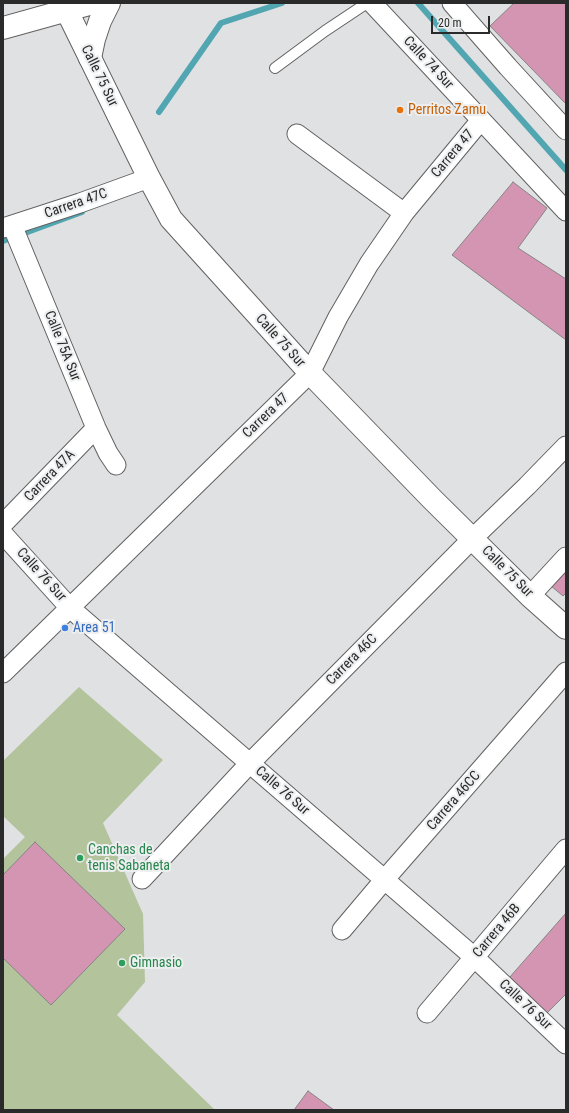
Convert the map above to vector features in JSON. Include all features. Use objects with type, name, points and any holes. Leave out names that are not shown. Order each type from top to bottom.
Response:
[{"type":"street","points":[[3,28],[65,7],[93,3]]},
{"type":"street","points":[[90,58],[98,27],[109,3]]},
{"type":"street","name":"Calle 74 Sur","points":[[372,3],[566,211]]},
{"type":"street","points":[[452,3],[508,68],[566,130]]},
{"type":"street","name":"Calle 75 Sur","points":[[65,7],[149,178],[171,219],[310,373],[432,499],[530,596],[566,628]]},
{"type":"street","name":"Carrera 47","points":[[3,673],[310,373],[338,317],[369,264],[404,213],[481,120]]},
{"type":"street","points":[[297,134],[404,213]]},
{"type":"street","name":"Carrera 47C","points":[[10,227],[149,178]]},
{"type":"street","name":"Calle 75A Sur","points":[[10,227],[22,248],[96,428],[108,453],[116,465]]},
{"type":"street","name":"Carrera 47A","points":[[3,524],[96,428]]},
{"type":"street","name":"Carrera 46C","points":[[142,879],[250,763],[472,538],[527,486],[566,446]]},
{"type":"street","name":"Calle 76 Sur","points":[[3,534],[70,608],[474,957],[566,1044]]},
{"type":"street","points":[[530,596],[566,556]]},
{"type":"street","name":"Carrera 46CC","points":[[342,930],[566,672]]},
{"type":"street","name":"Carrera 46B","points":[[427,1013],[566,849]]},
{"type":"lane","points":[[275,68],[325,31],[367,3]]},
{"type":"green space","points":[[79,687],[163,760],[103,823],[143,914],[145,982],[117,1015],[215,1110],[3,1110],[3,859],[25,837],[3,816],[3,761]]},
{"type":"building","points":[[514,3],[566,3],[566,104],[490,26]]},
{"type":"building","points":[[513,182],[547,208],[518,248],[566,279],[566,340],[452,255]]},
{"type":"building","points":[[566,569],[566,593],[563,596],[551,586]]},
{"type":"building","points":[[35,842],[125,929],[51,1005],[3,958],[3,875]]},
{"type":"building","points":[[566,913],[566,994],[545,1015],[509,978]]},
{"type":"building","points":[[308,1091],[334,1110],[294,1110]]},
{"type":"waterway","points":[[159,112],[221,23],[282,3]]},
{"type":"waterway","points":[[418,3],[566,170]]},
{"type":"waterway","points":[[3,241],[82,212]]},
{"type":"place","name":"Perritos Zamu","points":[[400,110]]},
{"type":"place","name":"Area 51","points":[[65,628]]},
{"type":"place","name":"Canchas de tenis Sabaneta","points":[[80,858]]},
{"type":"place","name":"Gimnasio","points":[[122,963]]}]
